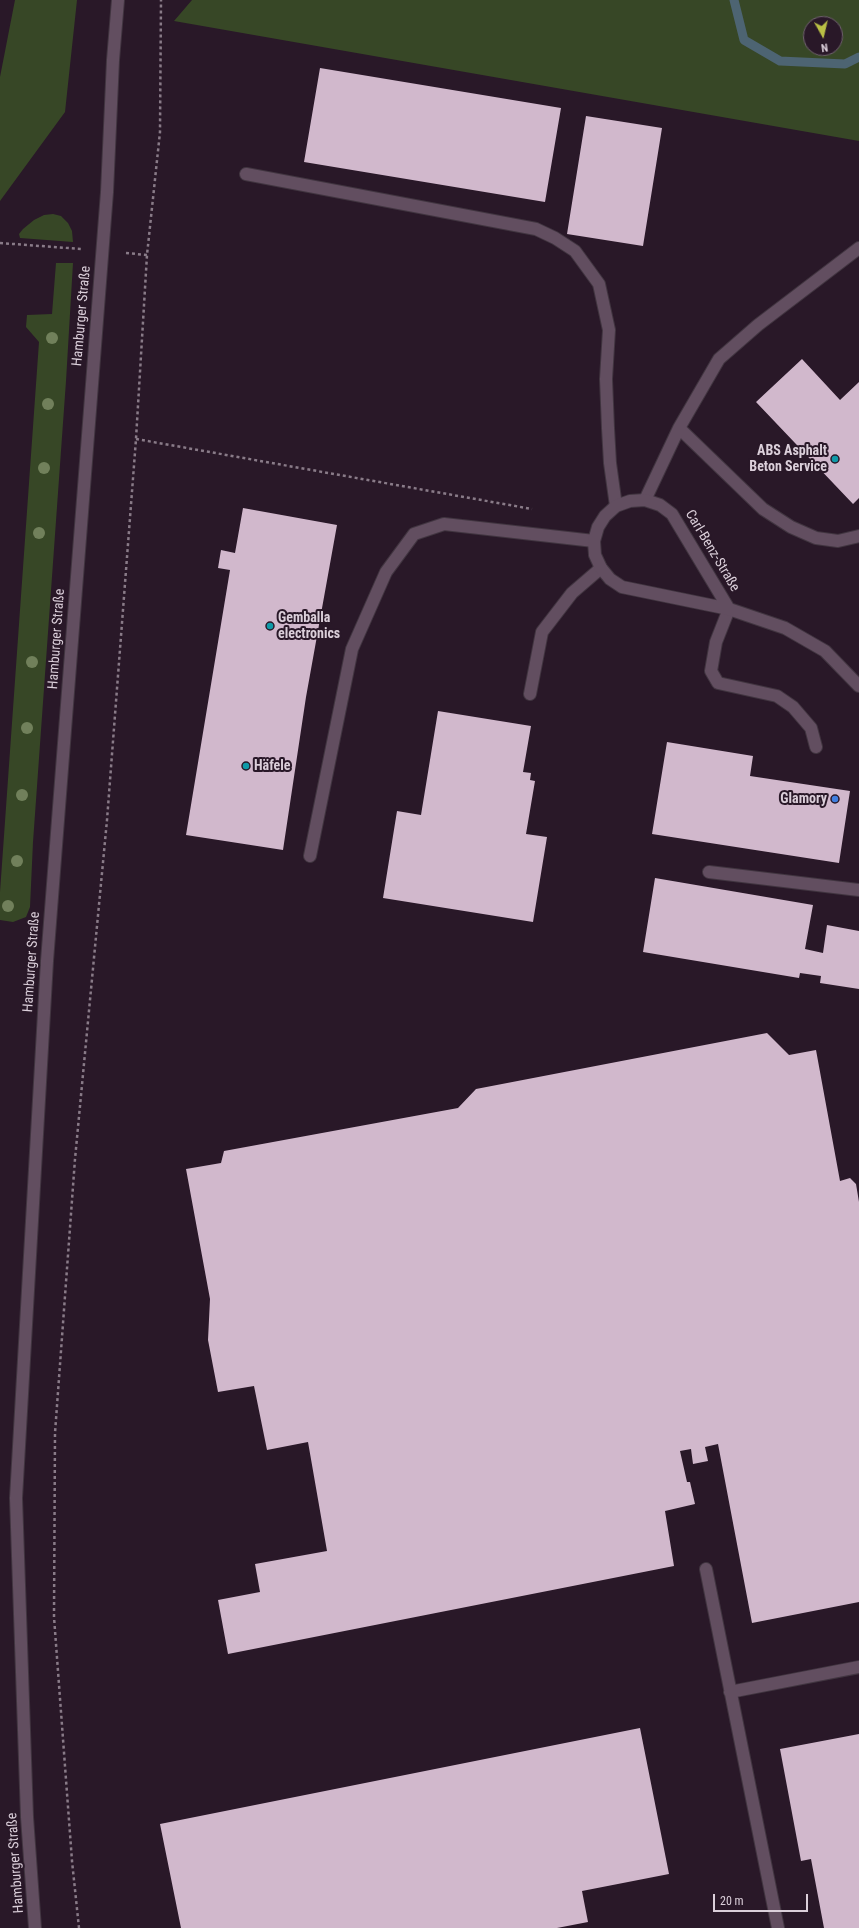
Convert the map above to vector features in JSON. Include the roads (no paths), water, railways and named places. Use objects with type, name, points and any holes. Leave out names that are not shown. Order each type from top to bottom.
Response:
[{"type":"main road","name":"Hamburger Straße","points":[[35,1928],[27,1817],[16,1498],[47,961],[103,251],[118,0]]},
{"type":"main road","points":[[246,174],[536,229],[555,238],[574,251],[599,284],[609,330],[606,379],[610,463],[616,506],[605,516],[598,527],[594,541],[444,524],[414,534],[386,572],[352,649],[310,856]]},
{"type":"main road","points":[[645,500],[679,428],[719,359],[758,325],[859,248]]},
{"type":"main road","points":[[679,428],[764,509],[791,527],[816,538],[838,541],[859,536]]},
{"type":"main road","name":"Carl-Benz-Straße","points":[[616,506],[630,501],[645,500],[660,505],[672,514],[729,609]]},
{"type":"main road","name":"Carl-Benz-Straße","points":[[594,541],[595,555],[601,568],[610,579],[622,587],[729,609],[785,628],[825,651],[859,686]]},
{"type":"main road","points":[[530,694],[542,632],[572,593],[601,568]]},
{"type":"main road","points":[[729,609],[716,642],[711,671],[718,683],[776,696],[793,707],[811,728],[816,747]]},
{"type":"main road","points":[[708,872],[859,890]]},
{"type":"main road","points":[[706,1569],[778,1928]]},
{"type":"main road","points":[[730,1692],[859,1667]]},
{"type":"waterway","points":[[734,0],[744,40],[780,61],[845,64],[859,57]]},
{"type":"place","name":"ABS Asphalt Beton Service","points":[[835,459]]},
{"type":"place","name":"Gemballa electronics","points":[[270,626]]},
{"type":"place","name":"Häfele","points":[[246,766]]},
{"type":"place","name":"Glamory","points":[[835,799]]}]
